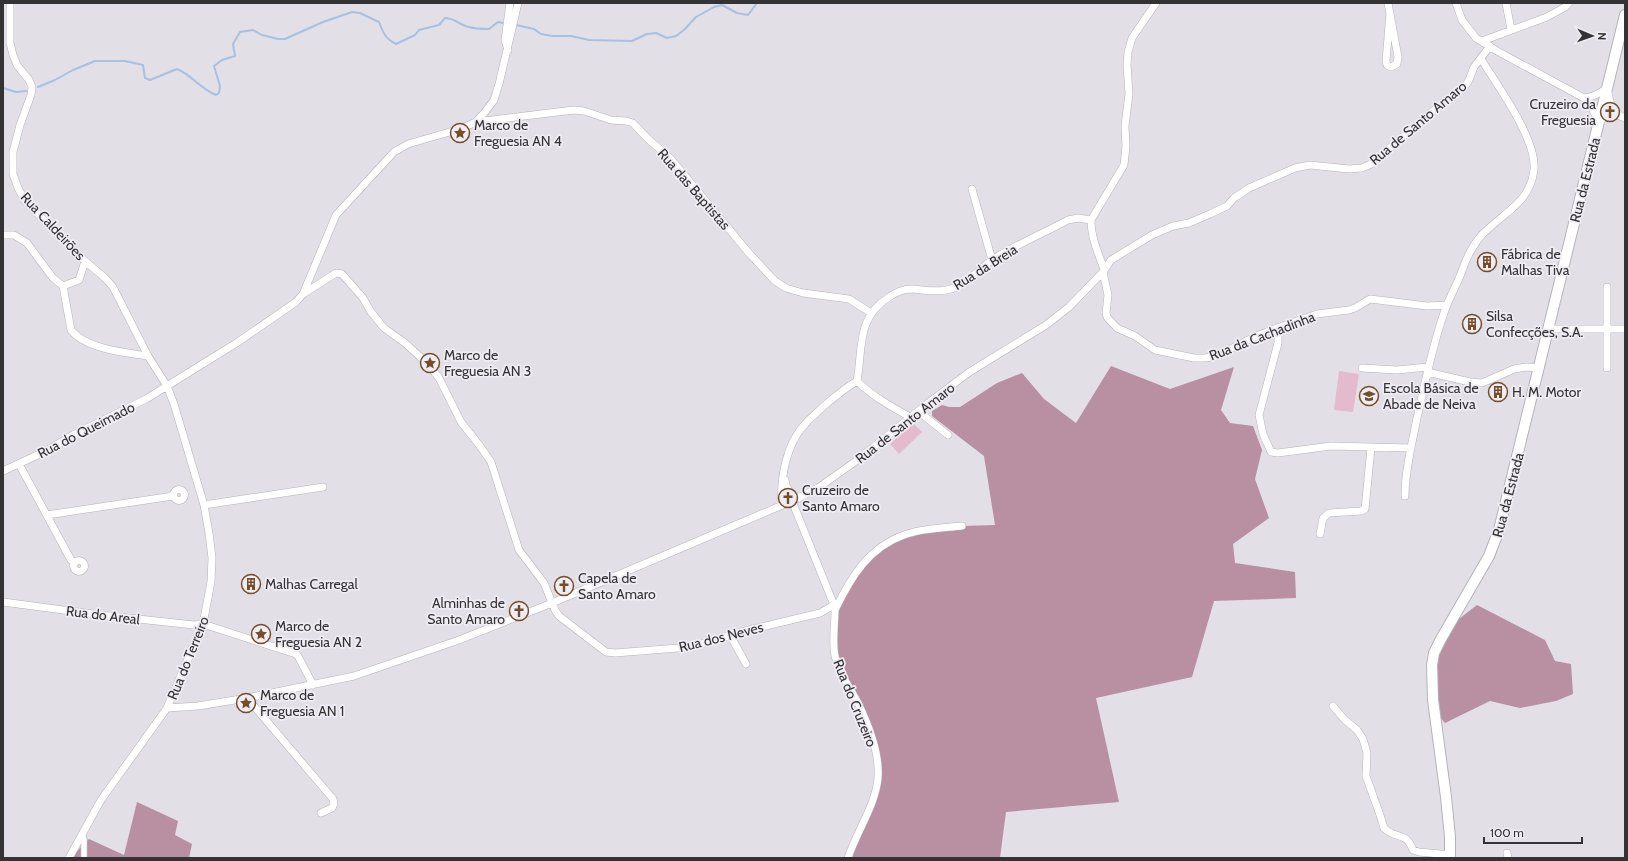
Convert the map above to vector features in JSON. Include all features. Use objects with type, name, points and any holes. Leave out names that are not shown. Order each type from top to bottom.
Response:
[{"type":"main road","name":"Rua da Estrada","points":[[1450,856],[1446,797],[1433,700],[1432,677],[1434,653],[1494,544],[1509,493],[1540,368],[1625,15]]},
{"type":"street","name":"Rua Caldeirões","points":[[10,3],[10,43],[13,56],[17,65],[29,80],[32,87],[31,95],[15,140],[13,152],[13,174],[18,188],[25,201],[85,261],[106,278],[113,287],[148,356],[167,386]]},
{"type":"street","points":[[508,50],[504,40],[510,3]]},
{"type":"street","points":[[303,294],[336,215],[394,152],[408,144],[460,129],[476,122],[494,100],[508,50],[518,3]]},
{"type":"street","points":[[1091,220],[1124,165],[1126,146],[1125,126],[1130,94],[1126,65],[1128,52],[1132,38],[1156,3]]},
{"type":"street","points":[[1388,3],[1398,57],[1397,64],[1392,67],[1387,65],[1386,61],[1390,14]]},
{"type":"street","points":[[1456,3],[1462,20],[1469,30],[1490,46],[1584,98],[1591,105],[1596,114],[1598,124]]},
{"type":"street","points":[[1506,3],[1510,30]]},
{"type":"street","points":[[1482,41],[1547,17],[1565,7],[1569,3]]},
{"type":"street","name":"Rua de Santo Amaro","points":[[168,708],[198,706],[312,685],[354,676],[409,658],[552,603],[795,500],[833,478],[968,373],[1046,325],[1069,307],[1111,260],[1152,235],[1173,226],[1189,223],[1210,214],[1227,206],[1234,198],[1249,188],[1295,168],[1310,166],[1349,169],[1362,168],[1371,164],[1446,100],[1464,88],[1474,67],[1490,46]]},
{"type":"street","points":[[1405,496],[1411,448],[1428,370],[1447,305],[1468,256],[1478,239],[1486,230],[1520,203],[1526,194],[1534,170],[1534,159],[1520,121],[1481,59]]},
{"type":"street","points":[[1584,98],[1596,95],[1607,88],[1610,102],[1622,116]]},
{"type":"street","name":"Rua das Baptistas","points":[[476,122],[574,110],[584,111],[611,120],[633,123],[647,138],[671,159],[748,252],[775,281],[786,288],[803,293],[849,299],[871,313]]},
{"type":"street","points":[[1598,124],[1607,116],[1622,116]]},
{"type":"street","points":[[972,188],[992,260]]},
{"type":"street","name":"Rua da Breia","points":[[857,381],[864,328],[868,317],[882,301],[895,293],[908,289],[934,292],[944,291],[959,286],[992,260],[1068,220],[1078,218],[1091,220]]},
{"type":"street","name":"Rua da Cachadinha","points":[[1091,220],[1091,229],[1103,270],[1108,295],[1107,317],[1117,328],[1135,336],[1155,350],[1194,358],[1217,356],[1252,338],[1274,329],[1317,314],[1350,310],[1370,299],[1427,306],[1447,305]]},
{"type":"street","points":[[3,235],[14,235],[27,244],[53,278],[63,286],[71,330],[75,335],[102,348],[148,356]]},
{"type":"street","points":[[63,286],[79,280],[85,261]]},
{"type":"street","name":"Rua dos Neves","points":[[303,294],[336,273],[342,274],[363,298],[371,312],[384,328],[405,343],[429,365],[439,378],[461,422],[491,462],[520,550],[544,583],[559,616],[606,652],[615,653],[692,647],[730,635],[820,613],[834,607]]},
{"type":"street","points":[[1606,368],[1607,287]]},
{"type":"street","name":"Rua do Queimado","points":[[3,470],[46,451],[73,435],[146,399],[275,317],[296,302],[303,294]]},
{"type":"street","points":[[1274,329],[1278,336],[1278,343],[1258,415],[1263,434],[1271,452],[1278,453],[1331,446],[1411,448]]},
{"type":"street","points":[[1549,329],[1625,329]]},
{"type":"street","points":[[1362,368],[1428,370],[1470,382],[1482,383],[1514,369],[1526,367],[1540,368]]},
{"type":"street","points":[[782,505],[781,494],[788,452],[804,425],[845,388],[857,381],[862,386],[910,417]]},
{"type":"street","name":"Rua do Terreiro","points":[[69,858],[101,800],[168,708],[203,624],[211,582],[212,558],[210,534],[204,505],[174,404],[167,386]]},
{"type":"street","points":[[918,411],[948,435]]},
{"type":"street","points":[[1320,534],[1323,518],[1329,513],[1361,511],[1365,509],[1371,448]]},
{"type":"street","points":[[19,464],[71,560],[75,563]]},
{"type":"street","name":"Rua do Cruzeiro","points":[[784,474],[787,488],[795,500],[834,607],[835,655],[841,673],[859,706],[870,732],[878,764],[876,791],[847,858]]},
{"type":"street","points":[[204,505],[323,487]]},
{"type":"street","points":[[47,515],[173,496]]},
{"type":"street","points":[[834,607],[851,578],[866,560],[883,545],[905,535],[962,526]]},
{"type":"street","name":"Rua do Areal","points":[[3,602],[135,619],[194,625],[203,624],[296,654],[312,685]]},
{"type":"street","points":[[730,635],[746,664]]},
{"type":"street","points":[[247,698],[333,799],[334,804],[332,808],[321,813]]},
{"type":"street","points":[[1333,706],[1345,720],[1357,730],[1363,739],[1367,753],[1366,776],[1384,828],[1392,834],[1402,836],[1407,839],[1412,854],[1419,852],[1450,856]]},
{"type":"street","points":[[82,835],[84,839],[84,858]]},
{"type":"shaded area","points":[[1111,366],[1170,389],[1234,367],[1221,410],[1230,423],[1253,426],[1262,450],[1255,479],[1269,518],[1233,544],[1235,563],[1295,572],[1296,598],[1214,601],[1192,677],[1096,698],[1119,802],[1006,812],[1000,858],[845,858],[848,857],[878,778],[872,739],[841,673],[835,635],[835,610],[866,560],[905,535],[962,526],[995,525],[984,456],[932,416],[932,411],[942,405],[949,407],[960,407],[997,383],[1022,373],[1044,399],[1076,423]]},
{"type":"shaded area","points":[[1339,371],[1359,374],[1353,412],[1334,410]]},
{"type":"shaded area","points":[[913,423],[922,432],[899,454],[890,444]]},
{"type":"shaded area","points":[[1477,605],[1545,640],[1555,661],[1571,664],[1573,694],[1556,701],[1520,708],[1490,701],[1445,723],[1436,713],[1432,673],[1450,626]]},
{"type":"shaded area","points":[[137,802],[178,821],[175,835],[192,844],[189,858],[72,858],[89,839],[124,855]]},
{"type":"waterway","points":[[516,25],[534,29],[541,34],[552,36],[571,36],[589,40],[632,41],[647,34],[656,33],[667,38],[676,36],[696,17],[714,7],[722,5],[737,13],[748,15],[757,3]]},
{"type":"waterway","points":[[38,87],[95,61],[125,61],[143,65],[145,78],[150,80],[177,69],[216,95],[219,93],[220,86],[214,66],[222,60],[235,56],[233,44],[240,32],[253,30],[262,35],[285,39],[323,22],[352,12],[360,13],[379,22],[385,35],[396,44],[415,35],[419,30],[439,25],[445,18],[451,19],[471,28],[479,29],[489,29],[498,22],[503,23]]},
{"type":"waterway","points":[[3,88],[16,92],[26,91]]},
{"type":"place","name":"Cruzeiro da Freguesia","points":[[1610,112]]},
{"type":"place","name":"Marco de Freguesia AN 4","points":[[460,133]]},
{"type":"place","name":"Fábrica de Malhas Tiva","points":[[1487,262]]},
{"type":"place","name":"Silsa Confecções, S.A.","points":[[1472,324]]},
{"type":"place","name":"Marco de Freguesia AN 3","points":[[430,363]]},
{"type":"place","name":"H. M. Motor","points":[[1498,392]]},
{"type":"place","name":"Escola Básica de Abade de Neiva","points":[[1369,396]]},
{"type":"place","name":"Cruzeiro de Santo Amaro","points":[[788,498]]},
{"type":"place","name":"Malhas Carregal","points":[[251,584]]},
{"type":"place","name":"Capela de Santo Amaro","points":[[564,586]]},
{"type":"place","name":"Alminhas de Santo Amaro","points":[[519,611]]},
{"type":"place","name":"Marco de Freguesia AN 2","points":[[261,634]]},
{"type":"place","name":"Marco de Freguesia AN 1","points":[[246,703]]}]
